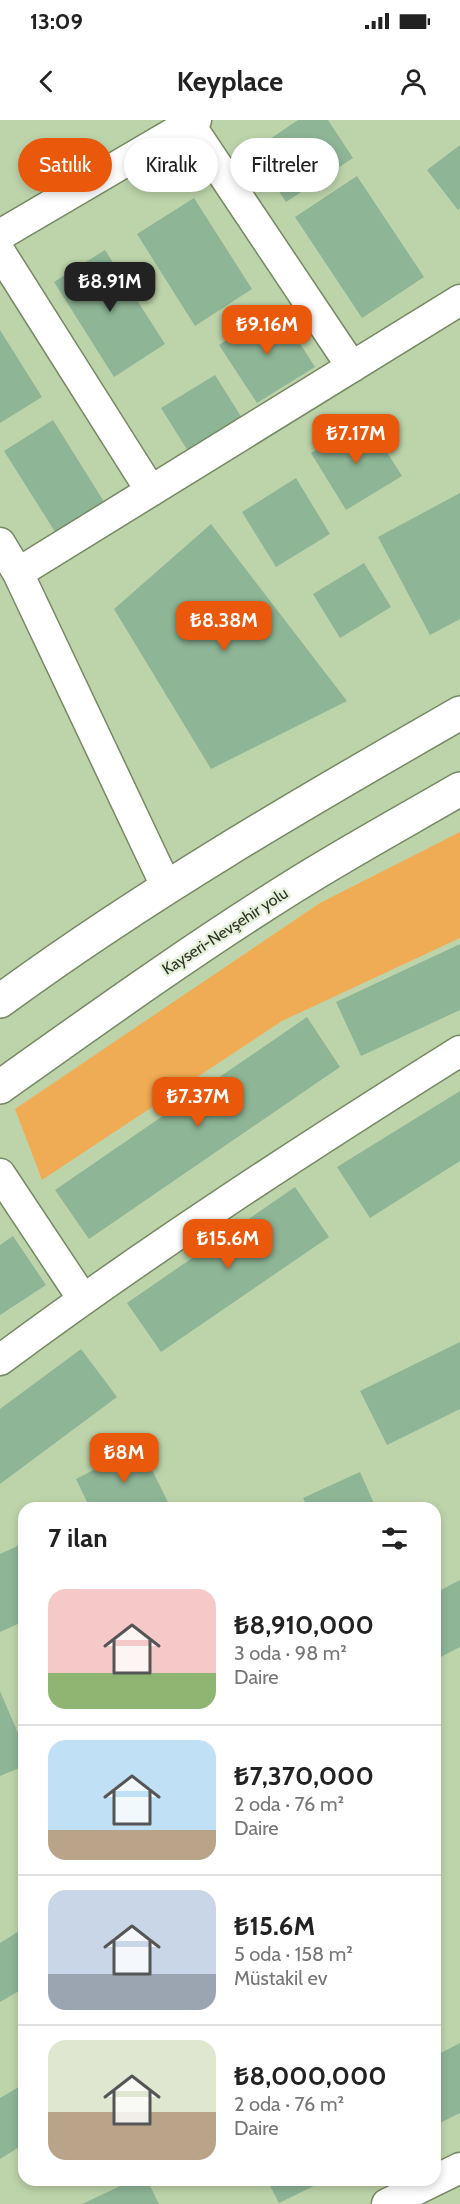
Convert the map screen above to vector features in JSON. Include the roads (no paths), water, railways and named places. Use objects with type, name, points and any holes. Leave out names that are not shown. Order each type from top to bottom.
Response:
[{"type":"highway","points":[[0,1001],[111,923],[335,784],[460,713]]},
{"type":"highway","name":"Kayseri-Nevşehir yolu","points":[[0,1087],[138,988],[230,927],[296,885],[460,789]]},
{"type":"street","points":[[0,235],[193,123],[352,367]]},
{"type":"street","points":[[0,252],[151,490]]},
{"type":"street","points":[[18,573],[460,300]]},
{"type":"street","points":[[0,543],[18,573],[167,888]]},
{"type":"street","points":[[0,1360],[82,1299],[353,1118],[460,1051]]},
{"type":"street","points":[[0,1174],[82,1299]]},
{"type":"street","points":[[441,2175],[460,2168]]},
{"type":"street","points":[[387,2204],[413,2186]]}]
